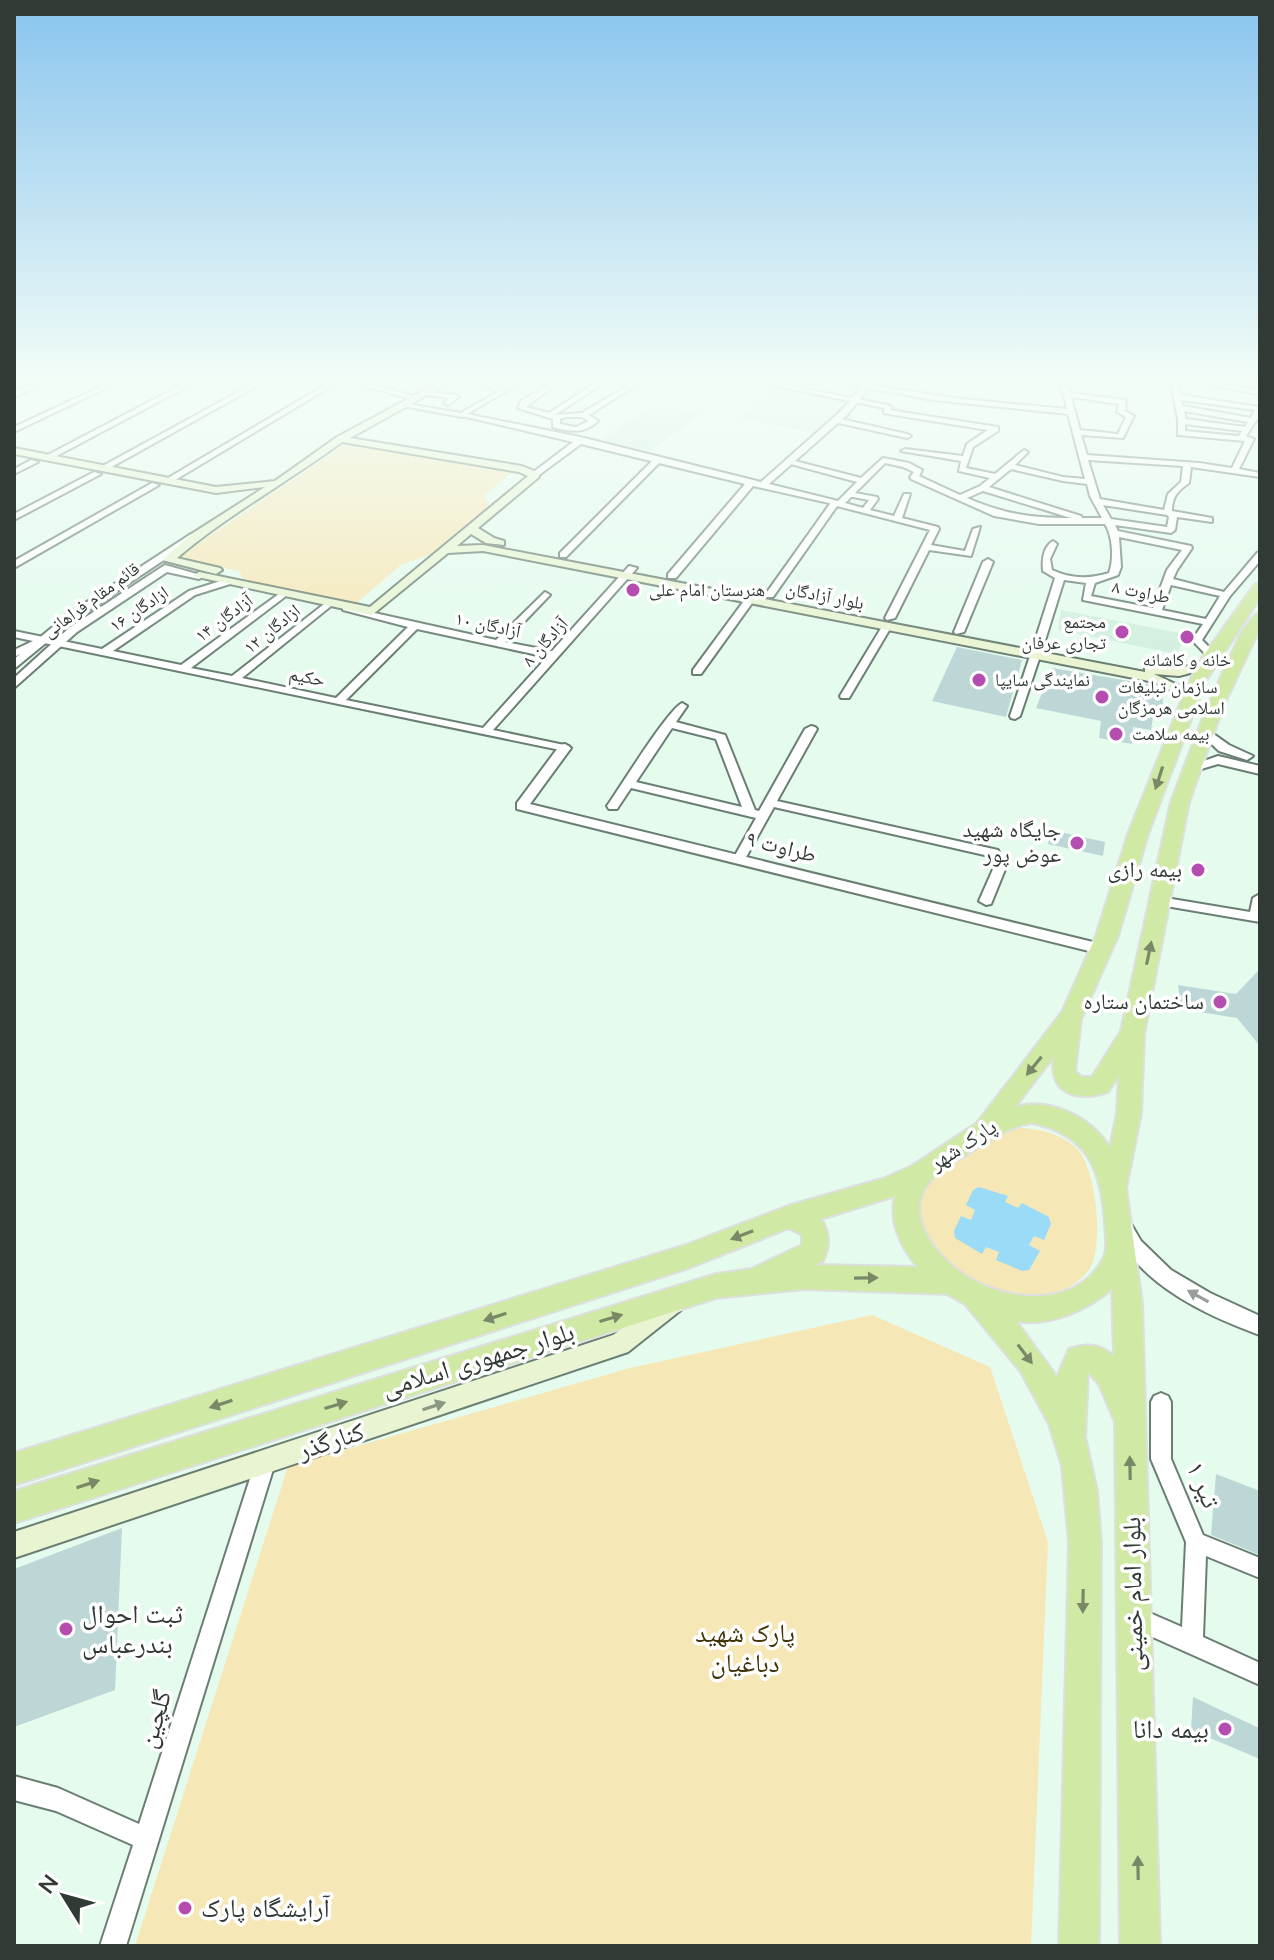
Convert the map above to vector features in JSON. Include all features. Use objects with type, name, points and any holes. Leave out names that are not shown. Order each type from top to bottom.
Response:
[{"type":"main road","points":[[118,475],[155,485],[219,494],[286,478]]},
{"type":"main road","points":[[130,475],[219,494],[235,503],[236,511]]},
{"type":"main road","points":[[233,584],[233,574],[168,560],[197,535],[289,475]]},
{"type":"main road","points":[[199,576],[372,611],[534,475]]},
{"type":"main road","name":"بلوار آزادگان","points":[[471,529],[486,544],[1036,651],[1162,672],[1209,661]]},
{"type":"main road","name":"بلوار آزادگان","points":[[446,550],[486,544],[563,555],[629,572],[672,576],[752,596],[770,595],[888,622],[959,632],[1158,679],[1192,697]]},
{"type":"main road","points":[[1132,1034],[1100,1085],[1081,1087],[1069,1082],[1063,1074],[1072,1016],[1101,949],[1166,758],[1209,661],[1260,587]]},
{"type":"main road","points":[[1115,1189],[1129,1113],[1132,1034],[1180,802],[1205,732],[1250,631],[1260,618]]},
{"type":"main road","points":[[981,1131],[1072,1016]]},
{"type":"main road","name":"پارک شهر","points":[[1031,1113],[1068,1123],[1098,1146],[1115,1189],[1127,1239],[1108,1276],[1096,1289],[1042,1308],[1024,1310],[964,1288],[926,1260],[906,1220],[906,1198],[921,1173],[981,1131],[1006,1117],[1031,1113]]},
{"type":"main road","name":"بلوار جمهوری اسلامی","points":[[14,1469],[689,1256],[788,1217],[891,1187],[921,1173]]},
{"type":"main road","points":[[746,1281],[813,1253],[818,1240],[815,1229],[803,1220],[788,1217]]},
{"type":"main road","name":"بلوار امام خمینی","points":[[1127,1239],[1140,1946]]},
{"type":"main road","name":"بلوار جمهوری اسلامی","points":[[14,1507],[680,1297],[746,1281],[896,1277],[964,1288]]},
{"type":"main road","points":[[964,1288],[1033,1364],[1052,1395],[1071,1441],[1081,1482],[1084,1564],[1079,1946]]},
{"type":"main road","name":"کنارگذر","points":[[14,1545],[620,1344],[680,1297]]},
{"type":"main road","points":[[1071,1441],[1074,1398],[1071,1373],[1079,1359],[1096,1358],[1106,1365],[1129,1419]]},
{"type":"street","points":[[14,517],[92,475]]},
{"type":"street","points":[[167,481],[176,475]]},
{"type":"street","points":[[563,555],[643,475]]},
{"type":"street","points":[[721,475],[935,529],[888,622],[845,696]]},
{"type":"street","points":[[764,484],[774,475]]},
{"type":"street","points":[[844,475],[864,481]]},
{"type":"street","points":[[770,595],[838,504],[853,495],[869,475]]},
{"type":"street","points":[[916,475],[994,513],[1039,521],[1107,521],[1171,530],[1173,517],[1168,512]]},
{"type":"street","points":[[990,475],[997,477]]},
{"type":"street","points":[[1049,475],[1091,482]]},
{"type":"street","points":[[1053,544],[1046,559],[1048,571],[1060,577],[1091,581],[1113,575],[1116,567],[1115,533],[1097,501],[1089,475]]},
{"type":"street","points":[[1168,512],[1170,497],[1178,486],[1185,483],[1186,475]]},
{"type":"street","points":[[959,498],[983,488],[997,477]]},
{"type":"street","points":[[672,576],[750,483]]},
{"type":"street","points":[[14,565],[155,485]]},
{"type":"street","points":[[983,488],[1087,521]]},
{"type":"street","points":[[853,495],[874,499],[866,510]]},
{"type":"street","points":[[897,519],[907,496]]},
{"type":"street","points":[[1097,501],[1209,520]]},
{"type":"street","points":[[927,547],[968,554],[977,529]]},
{"type":"street","points":[[1115,533],[1188,548],[1172,570],[1157,612]]},
{"type":"street","name":"قائم مقام فراهانی","points":[[14,665],[107,592],[197,535]]},
{"type":"street","points":[[1209,661],[1197,640],[1226,595],[1260,555]]},
{"type":"street","points":[[959,632],[988,562]]},
{"type":"street","name":"قائم مقام فراهانی","points":[[14,684],[93,616],[165,568],[199,576]]},
{"type":"street","name":"آزادگان ۸","points":[[487,730],[629,572]]},
{"type":"street","name":"ازادگان ۱۶","points":[[192,593],[199,576]]},
{"type":"street","points":[[1015,716],[1060,577]]},
{"type":"street","name":"طراوت ۸","points":[[1091,581],[1086,598],[1208,622]]},
{"type":"street","points":[[1168,581],[1226,595]]},
{"type":"street","name":"ازادگان ۱۶","points":[[105,652],[192,593],[233,584]]},
{"type":"street","name":"آزادگان ۱۴","points":[[184,668],[283,594]]},
{"type":"street","points":[[498,643],[545,595]]},
{"type":"street","points":[[697,672],[752,596]]},
{"type":"street","points":[[383,619],[379,616],[385,603]]},
{"type":"street","name":"ازادگان ۱۲","points":[[235,679],[328,604]]},
{"type":"street","name":"آزادگان ۱۰","points":[[346,608],[383,619],[554,655]]},
{"type":"street","points":[[340,700],[415,626]]},
{"type":"street","name":"حکیم","points":[[14,634],[565,748]]},
{"type":"street","points":[[14,654],[43,640]]},
{"type":"street","points":[[613,806],[682,706]]},
{"type":"street","points":[[669,724],[721,737],[756,815]]},
{"type":"street","points":[[739,859],[756,815],[770,803],[811,729]]},
{"type":"street","points":[[1205,732],[1224,748],[1260,760]]},
{"type":"street","name":"طراوت ۹","points":[[565,748],[522,806],[1101,949]]},
{"type":"street","points":[[1191,768],[1218,760],[1260,770]]},
{"type":"street","points":[[630,784],[756,815]]},
{"type":"street","points":[[770,803],[994,853],[1000,867],[986,901]]},
{"type":"street","points":[[1160,901],[1257,918],[1260,898]]},
{"type":"street","points":[[1127,1239],[1194,1295],[1260,1326]]},
{"type":"street","name":"تیر ۱","points":[[1161,1402],[1161,1459],[1196,1542],[1192,1644]]},
{"type":"street","name":"گلچین","points":[[113,1946],[265,1463]]},
{"type":"street","name":"تیر ۱","points":[[1196,1542],[1260,1568]]},
{"type":"street","points":[[1133,1617],[1260,1674]]},
{"type":"street","points":[[14,1788],[58,1800],[146,1839]]},
{"type":"shaded area","name":"مجتمع تجاری عرفان","points":[[1061,610],[1185,634],[1177,654],[1058,630]]},
{"type":"green space","points":[[299,475],[508,475],[484,496],[490,506],[435,553],[401,565],[353,606],[245,583],[239,571],[177,558]]},
{"type":"green space","points":[[1017,1128],[1050,1133],[1072,1144],[1084,1160],[1093,1190],[1097,1243],[1090,1268],[1065,1289],[1049,1293],[1032,1295],[997,1290],[967,1277],[947,1262],[929,1241],[919,1217],[923,1193],[935,1179],[986,1141]]},
{"type":"green space","name":"پارک شهید دباغیان","points":[[872,1315],[990,1367],[1048,1542],[1031,1946],[135,1946],[288,1466],[630,1368]]},
{"type":"water","points":[[979,1187],[1008,1196],[1005,1202],[1018,1208],[1022,1203],[1049,1217],[1051,1224],[1044,1240],[1034,1236],[1029,1245],[1040,1251],[1029,1270],[1022,1271],[996,1260],[999,1252],[986,1247],[982,1254],[955,1238],[954,1231],[961,1216],[971,1220],[975,1210],[966,1205],[973,1190]]},
{"type":"building","name":"نمایندگی سایپا","points":[[957,647],[1022,660],[1006,717],[932,701]]},
{"type":"building","name":"سازمان تبلیغات اسلامی هرمزگان","points":[[1052,668],[1162,689],[1163,704],[1154,711],[1151,730],[1133,727],[1132,744],[1099,738],[1101,721],[1036,708]]},
{"type":"building","name":"جایگاه شهید عوض پور","points":[[1051,830],[1105,842],[1103,856],[1048,844]]},
{"type":"building","name":"ساختمان ستاره","points":[[1260,969],[1260,1046],[1237,1018],[1181,1009],[1178,985],[1236,994]]},
{"type":"building","points":[[1216,1474],[1260,1491],[1260,1555],[1211,1535]]},
{"type":"building","name":"ثبت احوال بندرعباس","points":[[122,1528],[115,1690],[14,1727],[14,1569]]},
{"type":"building","name":"بیمه دانا","points":[[1193,1697],[1259,1728],[1260,1759],[1191,1730]]},
{"type":"place","name":"هنرستان امام علی","points":[[633,590]]},
{"type":"place","name":"مجتمع تجاری عرفان","points":[[1122,632]]},
{"type":"place","name":"خانه و کاشانه","points":[[1187,637]]},
{"type":"place","name":"نمایندگی سایپا","points":[[979,680]]},
{"type":"place","name":"سازمان تبلیغات اسلامی هرمزگان","points":[[1102,697]]},
{"type":"place","name":"بیمه سلامت","points":[[1116,734]]},
{"type":"place","name":"جایگاه شهید عوض پور","points":[[1077,843]]},
{"type":"place","name":"بیمه رازی","points":[[1198,870]]},
{"type":"place","name":"ساختمان ستاره","points":[[1220,1002]]},
{"type":"place","name":"ثبت احوال بندرعباس","points":[[66,1629]]},
{"type":"place","name":"بیمه دانا","points":[[1225,1729]]},
{"type":"place","name":"آرایشگاه پارک","points":[[185,1908]]}]
